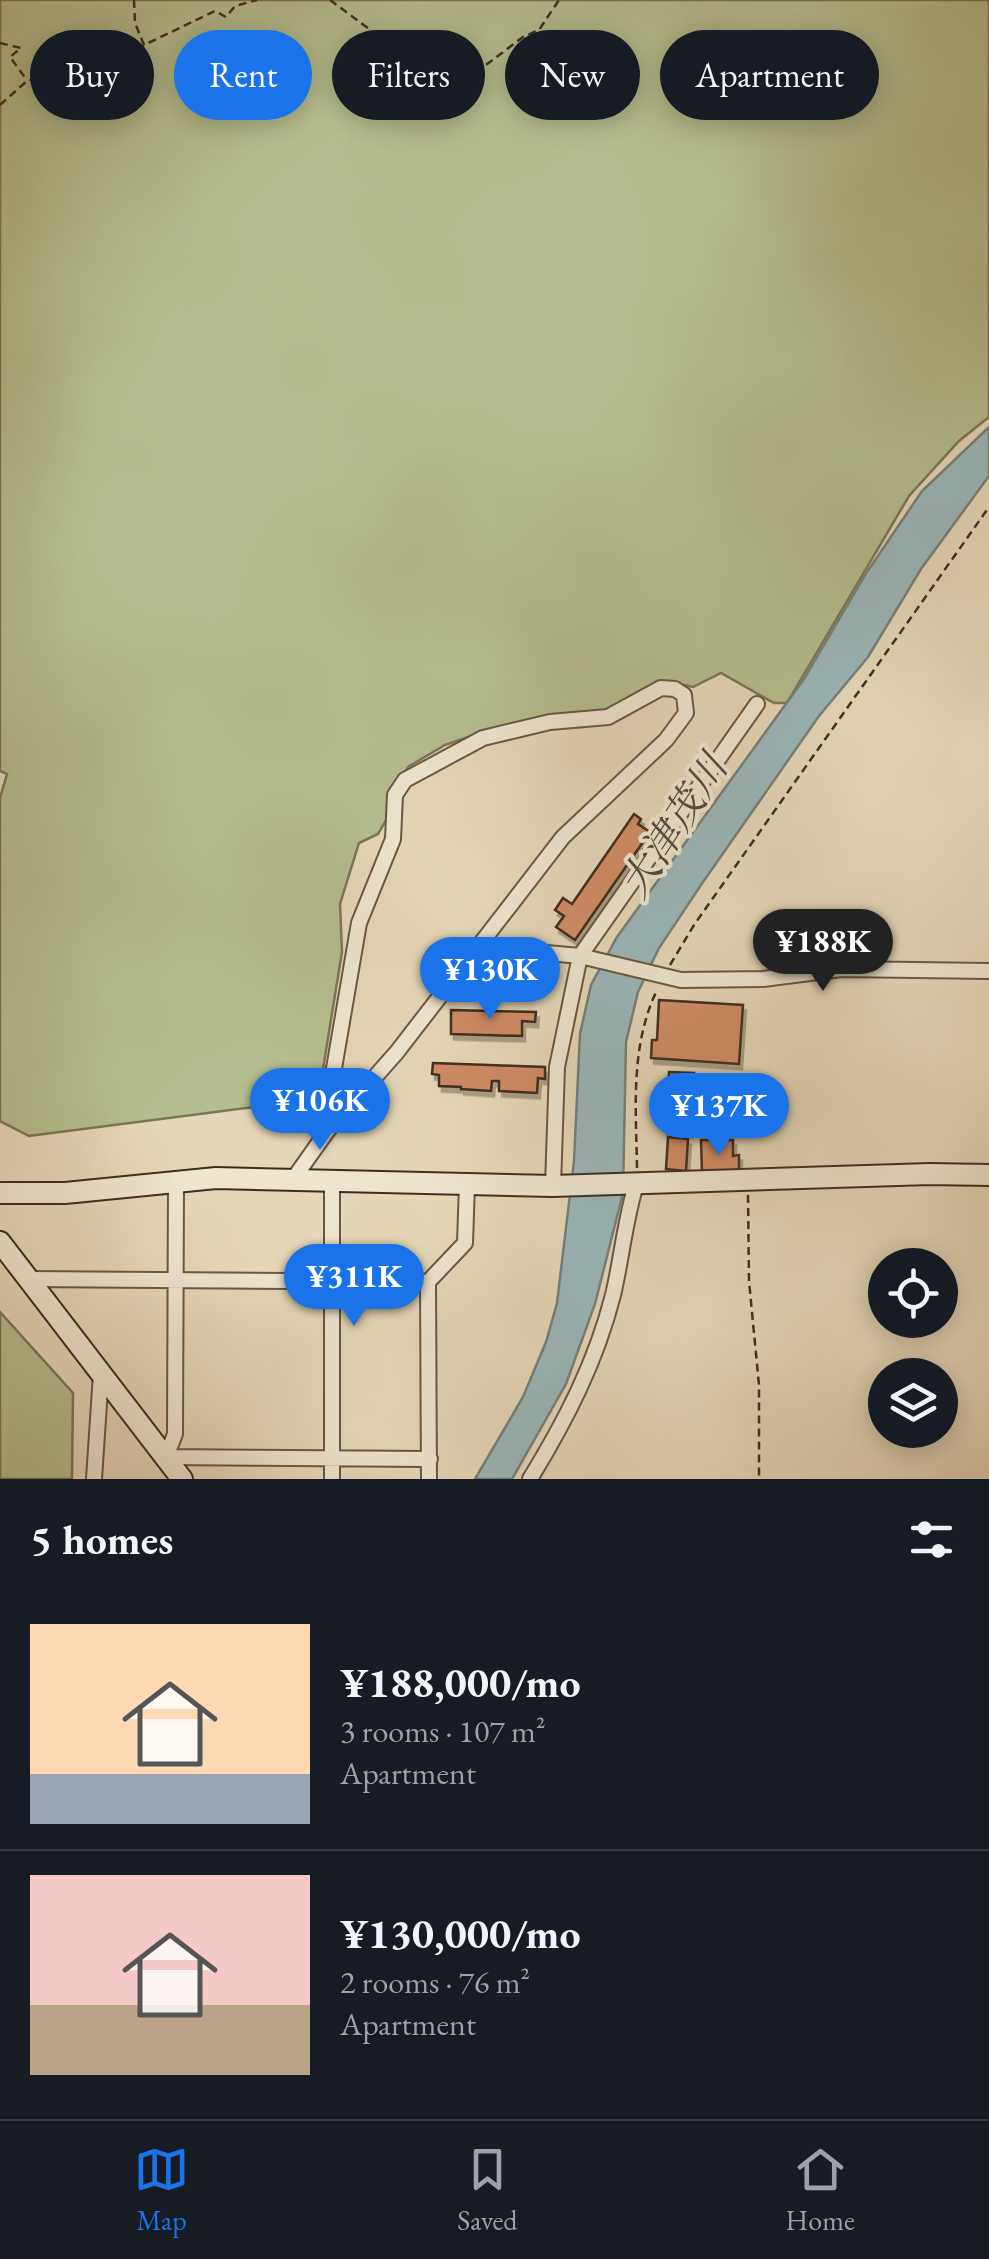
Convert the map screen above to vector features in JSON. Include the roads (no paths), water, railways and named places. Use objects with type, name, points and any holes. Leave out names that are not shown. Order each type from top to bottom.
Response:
[{"type":"street","points":[[294,1178],[328,1130],[397,1052],[563,837],[666,740],[686,714],[684,695],[675,688],[661,688],[608,717],[550,722],[483,738],[405,780],[395,795],[393,839],[359,923],[327,1109],[328,1130]]},
{"type":"street","points":[[553,1186],[557,1067],[580,956],[757,704]]},
{"type":"street","points":[[479,947],[580,956],[681,980],[763,980],[841,970],[989,971]]},
{"type":"street","points":[[0,1193],[65,1193],[176,1181],[294,1178],[553,1186],[748,1178],[989,1175]]},
{"type":"street","points":[[332,1178],[332,1479]]},
{"type":"street","points":[[176,1181],[176,1473]]},
{"type":"street","points":[[530,1479],[584,1383],[613,1294],[637,1181]]},
{"type":"street","points":[[429,1479],[428,1282],[466,1243],[467,1184]]},
{"type":"street","points":[[0,1242],[176,1473]]},
{"type":"street","points":[[27,1279],[428,1282]]},
{"type":"street","points":[[94,1479],[101,1374]]},
{"type":"street","points":[[176,1473],[332,1458],[430,1458]]},
{"type":"water","points":[[989,427],[989,476],[921,569],[868,657],[819,716],[659,948],[638,992],[626,1042],[623,1193],[595,1304],[566,1384],[512,1479],[475,1479],[523,1397],[557,1303],[574,1161],[580,1034],[591,985],[617,937],[804,679],[865,575],[922,491]]},
{"type":"water label","name":"大津茂川","points":[[673,826]]}]
